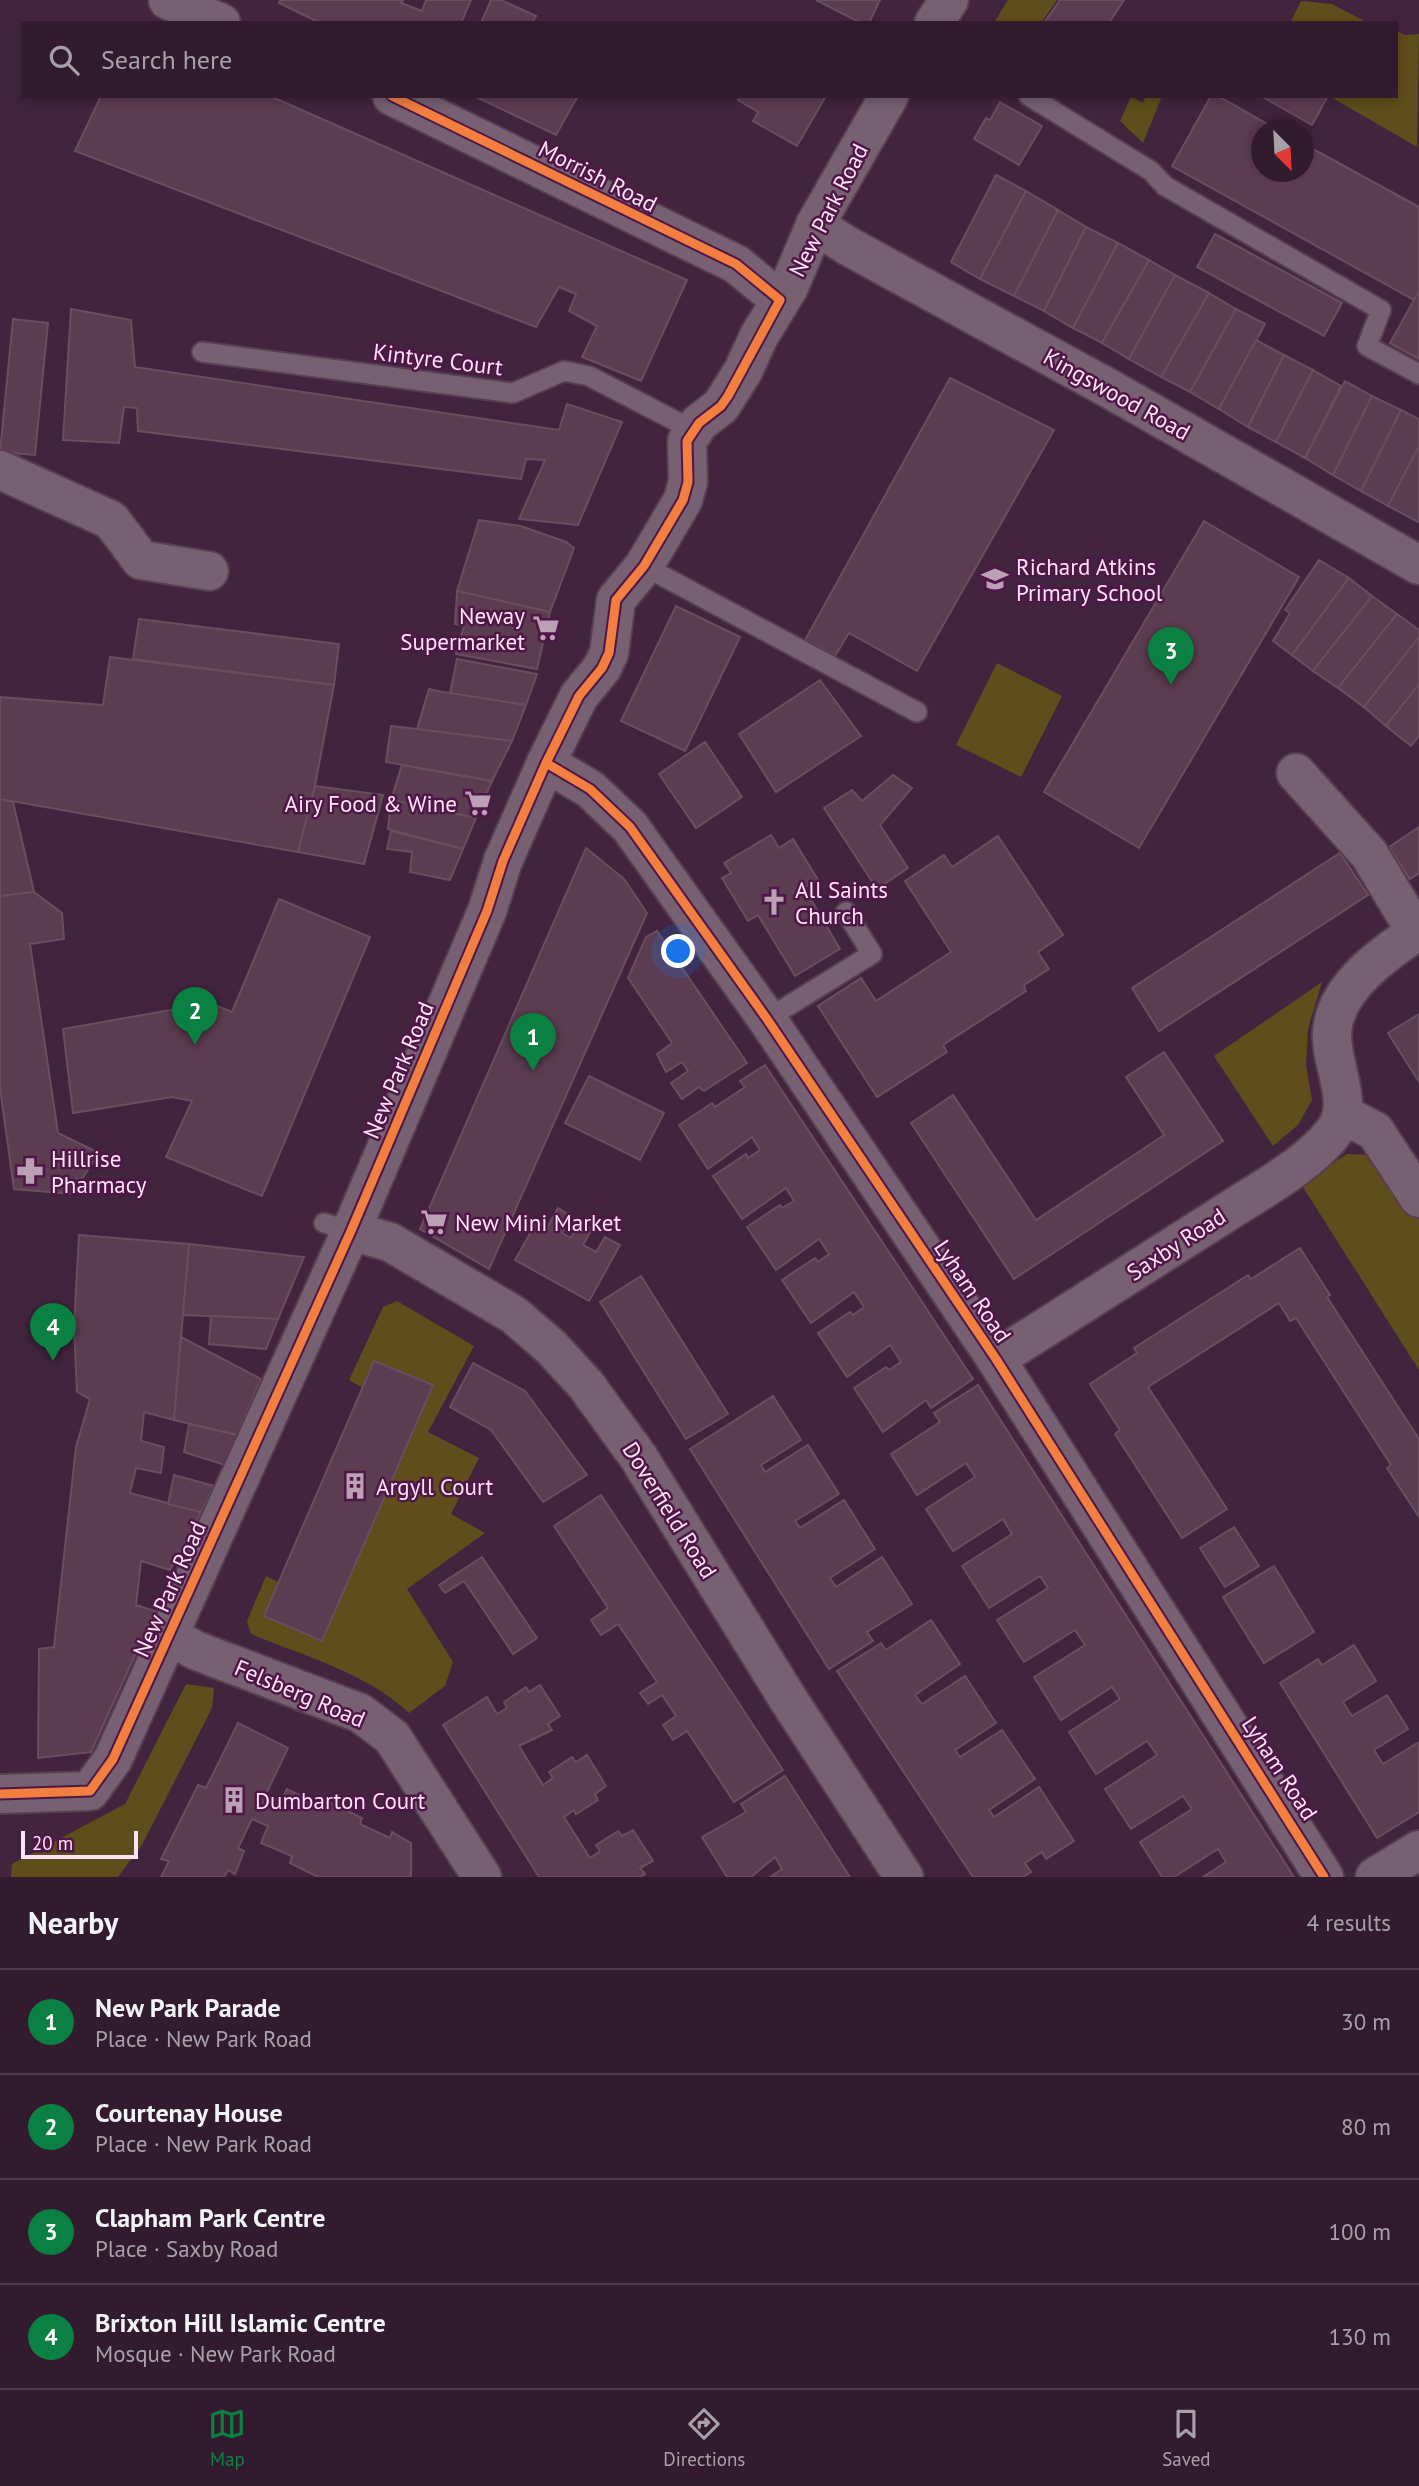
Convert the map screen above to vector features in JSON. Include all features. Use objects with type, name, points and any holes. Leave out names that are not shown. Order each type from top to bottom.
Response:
[{"type":"street","points":[[168,0],[216,21]]},
{"type":"street","points":[[935,21],[949,0]]},
{"type":"street","name":"Morrish Road","points":[[396,98],[736,264],[780,300]]},
{"type":"street","name":"New Park Road","points":[[0,1794],[90,1791],[113,1759],[169,1636],[338,1227],[487,911],[503,861],[547,763],[579,696],[602,668],[609,653],[616,600],[644,566],[683,500],[688,482],[687,441],[693,430],[728,396],[780,300],[815,225],[889,98]]},
{"type":"street","name":"Kingswood Road","points":[[815,225],[848,246],[1408,556],[1419,565]]},
{"type":"street","points":[[0,470],[111,520],[141,560],[209,571]]},
{"type":"street","name":"Lyham Road","points":[[547,763],[590,789],[630,827],[767,1019],[996,1359],[1324,1877]]},
{"type":"street","points":[[1296,773],[1369,853],[1417,931],[1369,969],[1341,1002],[1332,1032],[1344,1115],[1375,1131],[1419,1198]]},
{"type":"street","name":"Saxby Road","points":[[996,1359],[1299,1163],[1334,1132],[1344,1115]]},
{"type":"street","name":"Doverfield Road","points":[[338,1227],[390,1242],[514,1315],[551,1346],[586,1385],[639,1458],[788,1699],[904,1877]]},
{"type":"street","name":"Felsberg Road","points":[[169,1636],[197,1651],[360,1713],[392,1737],[482,1877]]},
{"type":"street","points":[[1375,1877],[1419,1850]]},
{"type":"lane","points":[[1032,98],[1151,171],[1165,186],[1381,310],[1367,346],[1419,374]]},
{"type":"lane","name":"Kintyre Court","points":[[202,352],[513,393],[564,371],[589,376],[693,430]]},
{"type":"lane","points":[[644,566],[917,712]]},
{"type":"lane","points":[[767,1019],[872,954],[846,912]]},
{"type":"shaded area","points":[[1008,0],[1057,0],[1042,21],[995,21]]},
{"type":"shaded area","points":[[1301,1],[1332,4],[1364,21],[1291,21]]},
{"type":"shaded area","points":[[1398,32],[1405,35],[1419,34],[1417,147],[1332,98],[1398,98]]},
{"type":"shaded area","points":[[1131,98],[1143,103],[1145,98],[1161,98],[1143,143],[1120,121]]},
{"type":"shaded area","points":[[997,663],[1062,696],[1021,777],[956,745]]},
{"type":"shaded area","points":[[1322,982],[1308,1029],[1306,1065],[1312,1100],[1298,1125],[1273,1146],[1214,1056]]},
{"type":"shaded area","points":[[1347,1154],[1373,1155],[1391,1176],[1419,1218],[1419,1370],[1301,1184]]},
{"type":"shaded area","points":[[397,1301],[474,1346],[428,1432],[479,1458],[451,1514],[485,1533],[407,1589],[453,1662],[445,1686],[409,1713],[355,1676],[251,1634],[247,1621],[266,1576],[280,1583],[264,1616],[322,1640],[433,1385],[375,1361],[363,1388],[349,1380],[383,1307]]},
{"type":"shaded area","points":[[186,1684],[214,1688],[212,1708],[142,1845],[118,1877],[11,1877],[12,1864],[125,1804]]},
{"type":"building","points":[[280,0],[403,0],[401,3],[422,11],[426,0],[471,0],[462,21],[316,21],[279,3]]},
{"type":"building","points":[[491,0],[501,0],[536,16],[533,21],[482,21]]},
{"type":"building","points":[[816,0],[880,0],[870,21],[857,21]]},
{"type":"building","points":[[1060,0],[1124,0],[1110,21],[1045,21]]},
{"type":"building","points":[[100,98],[275,98],[687,280],[641,381],[582,357],[597,326],[569,311],[576,294],[559,287],[536,327],[75,151]]},
{"type":"building","points":[[478,98],[577,98],[556,135]]},
{"type":"building","points":[[825,98],[797,146],[753,121],[758,112],[738,100]]},
{"type":"building","points":[[1210,98],[1222,98],[1259,119],[1251,119],[1251,182],[1314,182],[1314,149],[1419,207],[1419,291],[1414,300],[1172,166]]},
{"type":"building","points":[[1265,98],[1327,98],[1314,121],[1314,119],[1301,119]]},
{"type":"building","points":[[1000,102],[1042,126],[1019,165],[974,139],[986,118],[990,120]]},
{"type":"building","points":[[996,175],[1026,191],[980,279],[951,262]]},
{"type":"building","points":[[1026,191],[1058,210],[1014,296],[980,279]]},
{"type":"building","points":[[1058,210],[1086,227],[1044,311],[1014,296]]},
{"type":"building","points":[[1086,227],[1118,243],[1073,328],[1044,311]]},
{"type":"building","points":[[1215,234],[1342,303],[1324,336],[1197,267]]},
{"type":"building","points":[[1118,243],[1149,260],[1102,343],[1073,328]]},
{"type":"building","points":[[1149,260],[1175,275],[1129,359],[1102,343]]},
{"type":"building","points":[[1175,275],[1209,293],[1161,377],[1129,359]]},
{"type":"building","points":[[1419,291],[1419,359],[1390,343]]},
{"type":"building","points":[[1209,293],[1236,309],[1190,392],[1161,377]]},
{"type":"building","points":[[71,309],[131,320],[135,367],[559,430],[567,404],[622,422],[578,525],[519,519],[545,460],[526,459],[521,479],[138,431],[137,408],[124,407],[119,443],[63,440]]},
{"type":"building","points":[[1236,309],[1265,324],[1219,409],[1190,392]]},
{"type":"building","points":[[13,319],[48,323],[35,455],[0,452]]},
{"type":"building","points":[[1256,340],[1284,355],[1248,427],[1219,409]]},
{"type":"building","points":[[1284,355],[1313,370],[1276,442],[1248,427]]},
{"type":"building","points":[[1313,370],[1341,386],[1305,458],[1276,442]]},
{"type":"building","points":[[950,378],[1054,430],[917,671],[849,633],[835,656],[805,640]]},
{"type":"building","points":[[1345,381],[1372,396],[1333,475],[1305,458]]},
{"type":"building","points":[[1372,396],[1401,410],[1361,491],[1333,475]]},
{"type":"building","points":[[1401,410],[1419,419],[1419,446],[1388,506],[1361,491]]},
{"type":"building","points":[[1419,446],[1419,520],[1418,522],[1388,506]]},
{"type":"building","points":[[479,520],[521,526],[566,542],[574,548],[550,612],[457,591]]},
{"type":"building","points":[[1204,521],[1299,577],[1139,848],[1044,792]]},
{"type":"building","points":[[1319,560],[1349,578],[1292,655],[1273,641],[1290,613],[1285,610]]},
{"type":"building","points":[[1349,578],[1372,596],[1313,671],[1292,655]]},
{"type":"building","points":[[457,591],[550,612],[537,669],[456,654],[464,626],[455,624]]},
{"type":"building","points":[[1372,596],[1397,614],[1338,688],[1313,671]]},
{"type":"building","points":[[676,606],[740,637],[685,751],[621,721]]},
{"type":"building","points":[[1397,614],[1419,630],[1419,637],[1364,707],[1338,688]]},
{"type":"building","points":[[139,619],[339,644],[334,685],[133,659]]},
{"type":"building","points":[[1419,637],[1419,684],[1386,726],[1364,707]]},
{"type":"building","points":[[110,657],[334,685],[315,786],[298,852],[0,799],[0,697],[103,705]]},
{"type":"building","points":[[457,659],[537,674],[526,705],[450,693]]},
{"type":"building","points":[[820,680],[861,736],[776,792],[739,734]]},
{"type":"building","points":[[1419,684],[1419,736],[1411,746],[1386,726]]},
{"type":"building","points":[[429,689],[526,705],[512,741],[417,729]]},
{"type":"building","points":[[391,726],[512,741],[492,781],[386,762]]},
{"type":"building","points":[[705,742],[742,797],[696,828],[659,774]]},
{"type":"building","points":[[402,765],[492,781],[476,818],[391,800]]},
{"type":"building","points":[[893,775],[912,788],[880,825],[908,868],[877,889],[824,808],[852,790],[862,801]]},
{"type":"building","points":[[315,786],[383,795],[364,864],[298,852]]},
{"type":"building","points":[[0,799],[13,802],[34,892],[0,896]]},
{"type":"building","points":[[391,800],[476,818],[463,849],[388,829]]},
{"type":"building","points":[[1419,827],[1419,873],[1410,879],[1389,847]]},
{"type":"building","points":[[391,831],[463,849],[450,880],[410,872],[412,852],[387,849]]},
{"type":"building","name":"All Saints Church","points":[[771,835],[779,848],[793,839],[818,880],[804,888],[840,949],[795,976],[758,915],[748,921],[722,878],[731,873],[724,863]]},
{"type":"building","points":[[998,836],[1063,935],[1038,952],[1049,969],[1024,985],[1026,991],[943,1045],[947,1052],[877,1097],[818,1006],[861,978],[876,1001],[951,952],[905,881],[944,855],[952,867]]},
{"type":"building","points":[[586,848],[624,879],[647,913],[489,1269],[420,1229]]},
{"type":"building","points":[[1340,853],[1368,895],[1159,1031],[1132,988]]},
{"type":"building","points":[[34,892],[62,913],[64,939],[30,944],[58,1133],[99,1153],[72,1194],[14,1189],[0,1088],[0,896]]},
{"type":"building","points":[[279,899],[370,937],[262,1196],[166,1157],[192,1101],[172,1097],[73,1113],[63,1029],[210,1003],[232,1012]]},
{"type":"building","points":[[657,931],[747,1063],[704,1091],[699,1087],[682,1099],[671,1083],[688,1071],[682,1062],[666,1072],[657,1054],[672,1043],[628,978],[646,937]]},
{"type":"building","points":[[1419,1014],[1419,1082],[1388,1033]]},
{"type":"building","points":[[1164,1052],[1223,1141],[1014,1279],[911,1123],[953,1095],[1036,1220],[1164,1135],[1126,1077]]},
{"type":"building","points":[[765,1065],[973,1379],[931,1408],[926,1400],[883,1432],[854,1388],[886,1367],[889,1370],[901,1362],[890,1345],[847,1377],[818,1333],[850,1312],[853,1315],[864,1307],[854,1292],[811,1323],[782,1280],[815,1258],[818,1262],[829,1254],[819,1239],[776,1270],[747,1227],[780,1205],[782,1208],[794,1201],[786,1188],[742,1219],[713,1176],[746,1154],[748,1158],[760,1150],[752,1137],[708,1169],[679,1125],[712,1103],[715,1107],[745,1087],[740,1081]]},
{"type":"building","points":[[589,1076],[664,1113],[640,1160],[565,1123]]},
{"type":"building","points":[[558,1208],[571,1216],[562,1233],[571,1238],[580,1221],[592,1229],[583,1245],[596,1252],[605,1237],[620,1245],[589,1301],[515,1260],[537,1221],[548,1226]]},
{"type":"building","points":[[79,1235],[189,1244],[174,1420],[144,1412],[141,1441],[164,1447],[161,1473],[136,1468],[130,1493],[201,1512],[170,1570],[141,1561],[136,1605],[155,1611],[91,1752],[38,1758],[39,1649],[54,1647],[76,1447],[90,1399],[77,1392],[74,1327]]},
{"type":"building","points":[[189,1244],[304,1257],[278,1319],[183,1315]]},
{"type":"building","points":[[1300,1248],[1330,1295],[1327,1297],[1419,1439],[1419,1517],[1387,1468],[1391,1465],[1296,1318],[1290,1321],[1279,1303],[1148,1387],[1227,1509],[1182,1538],[1115,1434],[1120,1430],[1090,1384],[1137,1353],[1134,1348],[1248,1275],[1251,1279]]},
{"type":"building","points":[[641,1276],[728,1414],[686,1439],[600,1302]]},
{"type":"building","points":[[211,1316],[278,1319],[266,1349],[209,1344]]},
{"type":"building","points":[[181,1337],[261,1379],[237,1435],[174,1420]]},
{"type":"building","name":"Argyll Court","points":[[374,1361],[433,1385],[322,1641],[264,1616]]},
{"type":"building","points":[[473,1363],[525,1391],[587,1475],[543,1502],[491,1430],[450,1407]]},
{"type":"building","points":[[978,1385],[1294,1877],[1203,1877],[1226,1862],[1218,1849],[1174,1877],[1162,1877],[1140,1842],[1192,1809],[1183,1796],[1131,1829],[1105,1789],[1157,1755],[1147,1741],[1096,1774],[1069,1732],[1120,1699],[1112,1687],[1061,1720],[1034,1677],[1085,1645],[1075,1630],[1024,1662],[997,1620],[1048,1588],[1040,1576],[989,1608],[962,1566],[1012,1534],[1003,1519],[953,1551],[926,1509],[975,1477],[966,1463],[917,1495],[891,1454],[940,1422],[934,1413]]},
{"type":"building","points":[[773,1396],[801,1440],[761,1465],[765,1472],[808,1445],[839,1494],[795,1521],[800,1528],[844,1500],[875,1549],[830,1578],[836,1587],[882,1557],[912,1604],[867,1632],[873,1641],[829,1669],[690,1449]]},
{"type":"building","points":[[189,1424],[237,1435],[225,1465],[184,1452]]},
{"type":"building","points":[[174,1475],[214,1486],[201,1512],[168,1504]]},
{"type":"building","points":[[601,1495],[783,1770],[734,1802],[687,1731],[673,1740],[663,1725],[676,1716],[662,1695],[648,1704],[640,1693],[657,1682],[618,1624],[601,1635],[591,1620],[608,1608],[554,1526]]},
{"type":"building","points":[[1234,1527],[1259,1566],[1225,1587],[1200,1548]]},
{"type":"building","points":[[482,1557],[537,1638],[513,1654],[464,1581],[445,1593],[439,1585]]},
{"type":"building","points":[[1274,1566],[1314,1632],[1264,1663],[1223,1597]]},
{"type":"building","points":[[931,1620],[960,1664],[915,1695],[922,1704],[965,1676],[996,1723],[955,1750],[960,1757],[1002,1730],[1035,1779],[989,1810],[994,1817],[1039,1787],[1074,1841],[1046,1859],[1042,1852],[1025,1863],[1031,1872],[1023,1877],[973,1877],[837,1671],[881,1643],[886,1650]]},
{"type":"building","points":[[1354,1645],[1376,1681],[1343,1702],[1352,1716],[1387,1695],[1408,1729],[1374,1750],[1383,1764],[1419,1742],[1419,1812],[1377,1838],[1280,1683],[1318,1659],[1322,1665]]},
{"type":"building","points":[[540,1685],[560,1716],[548,1724],[552,1730],[519,1746],[543,1785],[553,1778],[549,1772],[572,1757],[576,1762],[587,1755],[606,1786],[595,1794],[598,1800],[576,1814],[574,1810],[564,1817],[590,1858],[600,1851],[596,1845],[618,1831],[622,1836],[633,1830],[653,1861],[640,1868],[645,1874],[640,1877],[539,1877],[443,1725],[487,1697],[497,1714],[507,1708],[504,1702],[526,1687],[529,1692]]},
{"type":"building","name":"Dumbarton Court","points":[[238,1723],[288,1748],[266,1794],[281,1802],[287,1789],[320,1805],[323,1799],[362,1818],[360,1824],[390,1838],[392,1832],[411,1843],[411,1877],[318,1877],[290,1863],[292,1856],[261,1843],[268,1826],[252,1819],[238,1848],[244,1851],[235,1874],[228,1870],[224,1877],[161,1877],[169,1861],[161,1859],[198,1785],[206,1788]]},
{"type":"building","points":[[785,1776],[850,1877],[770,1877],[782,1869],[775,1857],[751,1877],[727,1877],[702,1837],[746,1812],[741,1804]]},
{"type":"cycle path","points":[[0,1794],[90,1791],[113,1759],[351,1231],[487,911],[503,861],[546,763],[579,696],[602,668],[609,653],[616,600],[644,566],[683,500],[688,482],[687,441],[699,423],[721,406],[728,396],[780,300],[736,264],[396,98]]},
{"type":"cycle path","points":[[546,763],[590,789],[630,827],[767,1019],[996,1359],[1324,1877]]},
{"type":"place","name":"Richard Atkins Primary School","points":[[995,579]]},
{"type":"place","name":"Neway Supermarket","points":[[546,628]]},
{"type":"place","name":"Clapham Park Centre","points":[[1171,685]]},
{"type":"place","name":"Airy Food & Wine","points":[[478,803]]},
{"type":"place","name":"All Saints Church","points":[[774,902]]},
{"type":"place","name":"Courtenay House","points":[[195,1045]]},
{"type":"place","name":"New Park Parade","points":[[533,1071]]},
{"type":"place","name":"Hillrise Pharmacy","points":[[30,1171]]},
{"type":"place","name":"New Mini Market","points":[[434,1222]]},
{"type":"place","name":"Brixton Hill Islamic Centre","points":[[53,1361]]},
{"type":"place","name":"Argyll Court","points":[[355,1486]]},
{"type":"place","name":"Dumbarton Court","points":[[234,1800]]}]
